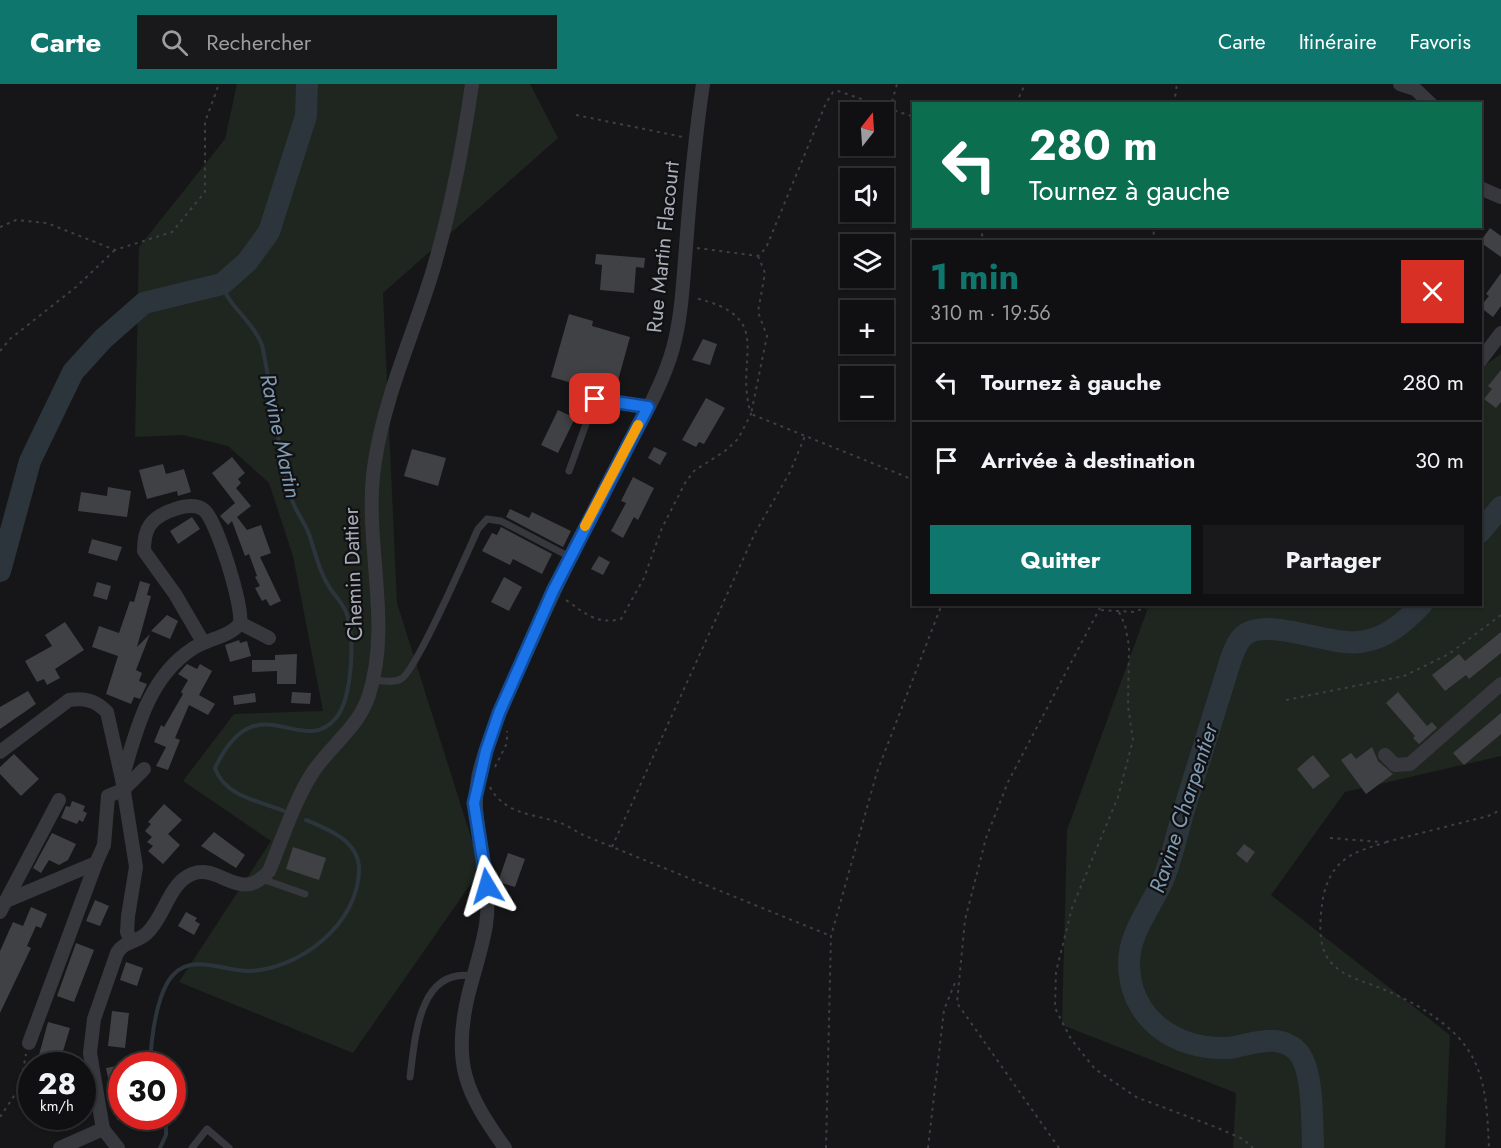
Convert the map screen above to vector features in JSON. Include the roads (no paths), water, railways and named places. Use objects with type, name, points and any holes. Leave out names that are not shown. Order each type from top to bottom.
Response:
[{"type":"street","name":"Chemin Dattier","points":[[262,879],[268,871],[312,773],[360,717],[373,680],[378,636],[371,485],[375,459],[383,423],[449,214],[472,84]]},
{"type":"street","name":"Rue Martin Flacourt","points":[[505,1148],[478,1110],[468,1089],[462,1066],[462,1025],[488,905],[486,867],[476,825],[474,803],[479,772],[499,713],[553,591],[648,407],[673,349],[682,295],[694,140],[703,84]]},
{"type":"street","points":[[1400,84],[1415,89],[1429,102]]},
{"type":"street","points":[[1482,189],[1501,197]]},
{"type":"street","points":[[1482,358],[1501,333]]},
{"type":"street","points":[[203,642],[176,594],[144,551],[146,531],[158,517],[194,506],[209,516],[228,563],[240,623]]},
{"type":"street","points":[[240,623],[269,638]]},
{"type":"street","points":[[123,785],[138,723],[154,690],[171,667],[203,642],[232,631],[240,623]]},
{"type":"street","points":[[1385,755],[1395,765],[1410,764],[1501,684]]},
{"type":"street","points":[[0,752],[69,700],[81,698],[92,701],[107,712],[123,785],[136,867],[128,916],[128,932],[131,939]]},
{"type":"street","points":[[29,1043],[104,845],[108,796],[144,769]]},
{"type":"street","points":[[3,907],[59,800]]},
{"type":"street","points":[[3,907],[96,863]]},
{"type":"street","points":[[118,1148],[103,1129],[90,1053],[94,1019],[117,953],[122,945],[131,939],[148,933],[180,884],[194,873],[214,874],[238,884],[250,884],[262,879]]},
{"type":"street","points":[[60,1148],[103,1129]]},
{"type":"lane","points":[[574,396],[648,407]]},
{"type":"lane","points":[[569,471],[595,399]]},
{"type":"lane","points":[[373,680],[400,680],[408,673],[422,650],[478,529],[487,519],[501,521],[570,557]]},
{"type":"lane","points":[[262,879],[305,894]]},
{"type":"lane","points":[[410,1077],[418,1019],[424,1003],[447,979],[462,974],[473,976]]},
{"type":"lane","points":[[192,1148],[207,1129],[229,1148]]},
{"type":"waterway","points":[[0,571],[30,461],[73,372],[103,339],[144,303],[222,284],[247,262],[269,232],[306,116],[307,84]]},
{"type":"waterway","name":"Ravine Martin","points":[[222,284],[225,292],[253,328],[262,345],[291,497],[309,534],[325,579],[346,612],[351,636],[349,682],[346,697],[336,718],[322,729],[308,731],[263,725],[247,729],[231,742],[215,768],[226,785],[234,791],[284,811]]},
{"type":"waterway","name":"Ravine Charpentier","points":[[1482,530],[1501,507]]},
{"type":"waterway","name":"Ravine Charpentier","points":[[1313,1148],[1312,1111],[1307,1070],[1297,1051],[1281,1042],[1263,1041],[1227,1048],[1208,1047],[1173,1036],[1158,1027],[1146,1015],[1137,1000],[1131,983],[1130,952],[1141,920],[1166,872],[1230,662],[1240,640],[1246,634],[1270,629],[1333,640],[1360,642],[1394,629],[1420,606]]},
{"type":"waterway","name":"Ravine Martin","points":[[151,1052],[153,1030],[163,992],[174,974],[182,968],[200,964],[248,971],[267,969],[287,962],[306,953],[323,940],[349,908],[356,889],[358,859],[341,837],[306,820]]},
{"type":"waterway","name":"Ravine Martin","points":[[160,1148],[166,1130]]}]
